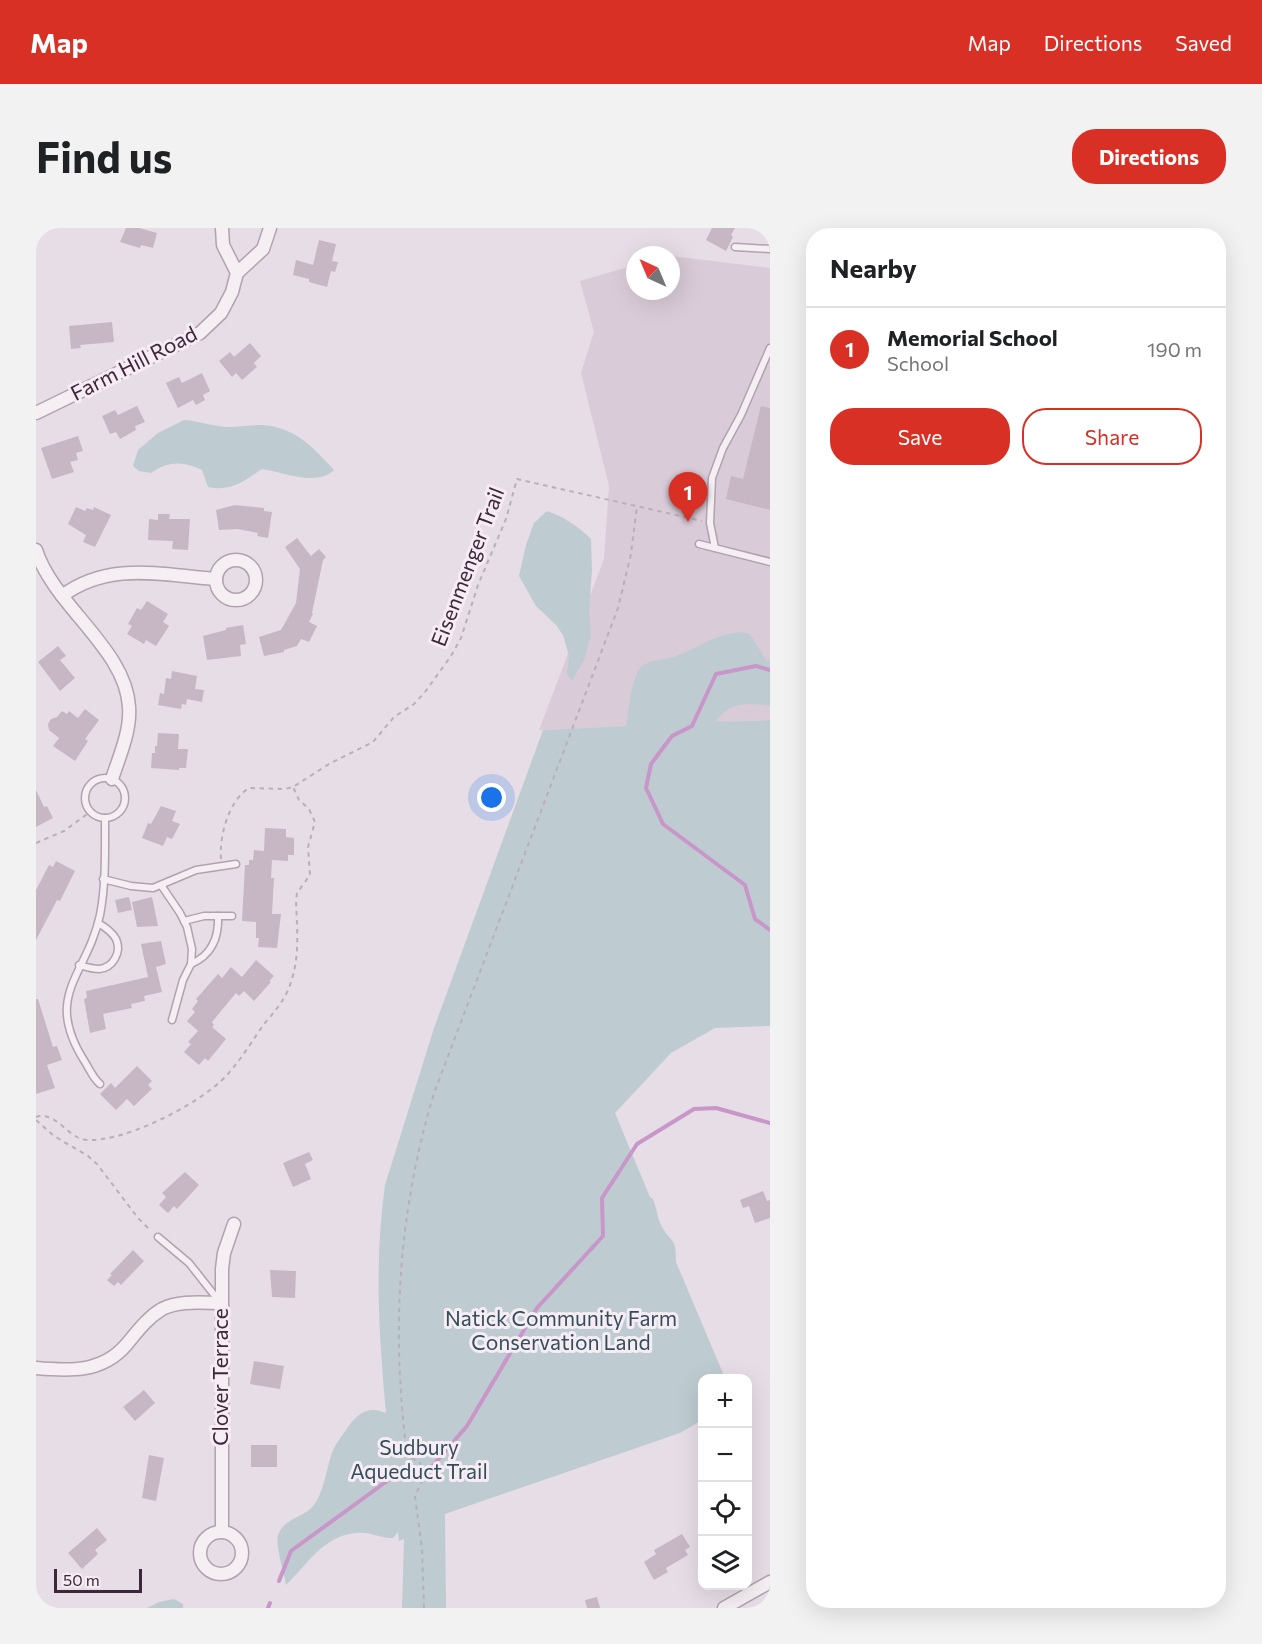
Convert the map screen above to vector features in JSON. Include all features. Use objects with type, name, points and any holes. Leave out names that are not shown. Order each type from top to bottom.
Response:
[{"type":"street","points":[[222,228],[223,245],[237,273]]},
{"type":"street","name":"Farm Hill Road","points":[[36,413],[200,333],[221,313],[232,292],[237,273],[263,249],[270,228]]},
{"type":"street","points":[[36,550],[45,573],[116,666],[127,692],[129,722],[112,779]]},
{"type":"street","points":[[62,596],[87,581],[121,572],[216,579]]},
{"type":"street","name":"Clover Terrace","points":[[222,1532],[221,1303],[224,1253],[234,1224]]},
{"type":"street","points":[[36,1368],[73,1370],[93,1367],[114,1356],[151,1317],[161,1310],[186,1303],[221,1303]]},
{"type":"street","points":[[724,1608],[770,1582]]},
{"type":"lane","points":[[735,247],[770,249]]},
{"type":"lane","points":[[716,548],[710,523],[710,493],[717,464],[770,348]]},
{"type":"lane","points":[[699,544],[770,562]]},
{"type":"lane","points":[[102,778],[112,779],[122,788],[124,804],[117,814],[105,819],[99,818],[90,812],[85,800],[86,792],[90,786],[102,778]]},
{"type":"lane","points":[[100,1084],[75,1046],[66,1000],[98,923],[103,879],[105,819]]},
{"type":"lane","points":[[103,879],[144,888],[162,885],[196,870],[236,864]]},
{"type":"lane","points":[[162,885],[184,921],[192,949],[190,964],[172,1020]]},
{"type":"lane","points":[[184,921],[204,916],[232,916]]},
{"type":"lane","points":[[190,964],[202,958],[213,945],[217,936],[218,916]]},
{"type":"lane","points":[[80,965],[106,968],[116,958],[118,951],[115,938],[98,923]]},
{"type":"lane","points":[[158,1237],[189,1263],[221,1303]]},
{"type":"path","name":"Eisenmenger Trail","points":[[221,865],[220,849],[224,828],[241,795],[249,788],[274,790],[292,787],[329,764],[373,742],[394,717],[414,704],[438,674],[461,638],[478,585],[506,519],[517,479],[710,523]]},
{"type":"path","points":[[424,1608],[423,1557],[415,1496],[423,1479],[420,1463],[407,1455],[400,1385],[400,1280],[410,1193],[420,1143],[434,1093],[615,618],[631,554],[637,506]]},
{"type":"path","points":[[158,1237],[138,1218],[97,1164],[54,1136],[36,1118],[45,1115],[84,1139],[101,1140],[128,1134],[157,1121],[208,1092],[236,1064],[284,998],[294,972],[298,948],[297,893],[310,875],[308,848],[315,822],[309,809],[299,800],[292,787]]},
{"type":"path","points":[[36,843],[64,831],[90,812]]},
{"type":"shaded area","points":[[680,257],[770,268],[770,720],[539,730],[604,559],[609,486],[581,373],[594,332],[580,281],[626,268],[626,300],[680,300]]},
{"type":"green space","points":[[184,420],[224,427],[262,425],[284,430],[311,446],[334,470],[327,475],[309,478],[262,469],[230,487],[216,488],[208,487],[202,470],[189,465],[170,464],[151,473],[139,471],[133,466],[138,450],[158,433]]},
{"type":"green space","points":[[547,511],[570,522],[591,539],[592,570],[589,611],[591,636],[584,660],[572,681],[567,674],[569,656],[563,635],[536,606],[519,576],[534,523]]},
{"type":"green space","name":"Natick Community Farm Conservation Land","points":[[732,633],[750,634],[766,660],[770,661],[770,706],[747,704],[733,707],[726,710],[716,722],[770,720],[770,1026],[715,1028],[671,1053],[615,1113],[650,1197],[653,1199],[660,1224],[673,1242],[676,1262],[723,1374],[698,1374],[698,1422],[680,1433],[445,1514],[446,1608],[402,1608],[404,1539],[399,1541],[398,1532],[393,1538],[361,1533],[334,1539],[317,1552],[286,1585],[277,1539],[281,1529],[309,1510],[317,1501],[333,1450],[352,1422],[360,1414],[369,1410],[386,1413],[379,1299],[380,1242],[385,1185],[434,1028],[543,730],[626,726],[633,684],[641,667],[650,662],[676,656],[715,638]]},
{"type":"green space","points":[[174,1599],[183,1604],[183,1608],[147,1608],[159,1602]]},
{"type":"building","points":[[126,228],[139,228],[157,233],[153,248],[141,245],[140,248],[120,242]]},
{"type":"building","points":[[712,228],[735,228],[726,251],[706,240]]},
{"type":"building","points":[[319,240],[336,244],[332,261],[338,262],[335,272],[331,271],[327,287],[293,275],[296,260],[313,265]]},
{"type":"building","points":[[112,322],[114,342],[80,345],[81,348],[71,349],[69,326]]},
{"type":"building","points":[[250,343],[261,356],[254,363],[257,367],[242,380],[236,373],[232,377],[219,361],[230,352],[234,357]]},
{"type":"building","points":[[202,373],[210,391],[203,395],[205,400],[196,405],[193,400],[178,408],[166,383],[179,377],[182,383]]},
{"type":"building","points":[[137,406],[145,422],[135,426],[136,430],[120,439],[116,432],[110,434],[102,416],[115,410],[118,415]]},
{"type":"building","points":[[761,406],[770,408],[770,510],[726,499],[731,476],[743,479]]},
{"type":"building","points":[[78,436],[83,451],[76,453],[78,460],[70,462],[74,472],[52,479],[41,448]]},
{"type":"building","points":[[235,505],[264,508],[264,511],[272,512],[268,538],[257,536],[258,533],[237,529],[219,530],[216,510]]},
{"type":"building","points":[[76,507],[85,511],[87,508],[93,510],[94,507],[111,515],[95,547],[83,542],[86,535],[68,524]]},
{"type":"building","points":[[158,514],[170,514],[169,519],[190,519],[188,550],[172,549],[173,541],[148,540],[149,519],[158,520]]},
{"type":"building","points":[[297,538],[311,556],[319,549],[326,557],[323,560],[313,614],[309,622],[317,626],[309,642],[301,639],[297,646],[284,650],[284,652],[264,656],[259,637],[281,630],[296,603],[300,569],[285,547]]},
{"type":"building","points":[[147,601],[168,614],[163,622],[169,626],[156,646],[146,640],[144,644],[127,634],[132,626],[128,624],[137,608],[141,610]]},
{"type":"building","points":[[243,625],[246,644],[240,645],[241,656],[207,660],[203,636]]},
{"type":"building","points":[[58,646],[66,656],[60,660],[75,678],[60,691],[38,662]]},
{"type":"building","points":[[172,671],[197,676],[195,689],[204,690],[202,702],[187,699],[186,705],[182,704],[181,709],[158,705],[160,693],[164,694],[166,678],[171,679]]},
{"type":"building","points":[[85,709],[99,720],[85,739],[88,741],[75,761],[53,746],[59,738],[49,730],[48,724],[62,711],[67,714],[69,711],[78,718]]},
{"type":"building","points":[[158,733],[179,734],[178,749],[188,749],[186,768],[179,768],[179,770],[151,768],[152,753],[155,753]]},
{"type":"building","points":[[36,790],[44,807],[47,806],[53,818],[36,827]]},
{"type":"building","points":[[161,806],[176,811],[172,821],[180,824],[172,839],[167,837],[163,846],[142,838],[148,823],[151,824]]},
{"type":"building","points":[[265,828],[286,829],[286,837],[294,838],[294,855],[288,855],[288,861],[272,860],[271,878],[274,878],[272,914],[281,914],[277,948],[258,947],[256,922],[242,921],[245,865],[249,865],[249,860],[253,860],[254,850],[264,851]]},
{"type":"building","points":[[56,861],[75,871],[36,940],[36,890],[49,865],[53,867]]},
{"type":"building","points":[[129,897],[132,910],[118,913],[115,900]]},
{"type":"building","points":[[152,897],[158,926],[137,927],[132,902]]},
{"type":"building","points":[[161,941],[166,964],[156,967],[162,992],[144,996],[145,1001],[131,1004],[132,1008],[103,1014],[106,1029],[90,1033],[84,999],[87,998],[86,991],[148,977],[141,944]]},
{"type":"building","points":[[256,960],[274,976],[269,981],[271,982],[254,1001],[244,991],[239,996],[236,993],[212,1022],[214,1025],[212,1027],[226,1039],[208,1061],[205,1058],[199,1065],[184,1052],[191,1044],[188,1042],[198,1031],[187,1021],[195,1012],[192,1009],[198,1001],[196,999],[218,974],[222,978],[231,967],[242,977]]},
{"type":"building","points":[[36,999],[38,999],[53,1047],[57,1046],[62,1060],[47,1065],[55,1088],[36,1094]]},
{"type":"building","points":[[137,1066],[152,1081],[148,1085],[152,1089],[134,1106],[127,1099],[116,1110],[100,1094],[111,1083],[115,1088]]},
{"type":"building","points":[[309,1152],[313,1160],[305,1164],[311,1179],[293,1187],[283,1163]]},
{"type":"building","points":[[185,1172],[199,1185],[177,1209],[174,1206],[168,1213],[159,1205],[166,1197],[162,1193]]},
{"type":"building","points":[[763,1191],[767,1201],[770,1200],[770,1218],[755,1223],[749,1206],[743,1208],[740,1200]]},
{"type":"building","points":[[133,1250],[144,1261],[121,1285],[118,1282],[114,1286],[107,1280],[112,1275],[110,1274]]},
{"type":"building","points":[[270,1270],[296,1271],[295,1298],[272,1297]]},
{"type":"building","points":[[254,1361],[284,1366],[280,1389],[250,1384]]},
{"type":"building","points":[[144,1390],[155,1403],[135,1421],[123,1407]]},
{"type":"building","points":[[251,1445],[277,1445],[277,1467],[251,1467]]},
{"type":"building","points":[[149,1455],[164,1458],[156,1501],[142,1498]]},
{"type":"building","points":[[97,1528],[107,1540],[95,1550],[98,1554],[82,1569],[68,1553]]},
{"type":"building","points":[[682,1534],[690,1547],[685,1550],[688,1555],[666,1568],[668,1572],[654,1580],[644,1562],[656,1554],[654,1550]]},
{"type":"building","points":[[597,1597],[600,1608],[587,1608],[585,1600]]},
{"type":"waterway","points":[[770,670],[756,666],[716,674],[692,726],[672,736],[651,764],[646,788],[663,824],[745,885],[755,919],[770,930]]},
{"type":"waterway","points":[[430,1469],[467,1426],[537,1308],[603,1236],[602,1198],[637,1144],[694,1109],[716,1108],[770,1123]]},
{"type":"waterway","points":[[279,1581],[291,1551],[398,1473]]},
{"type":"waterway","points":[[268,1608],[270,1603]]},
{"type":"place","name":"Memorial School","points":[[688,522]]},
{"type":"park label","name":"Sudbury Aqueduct Trail","points":[[419,1460]]}]
